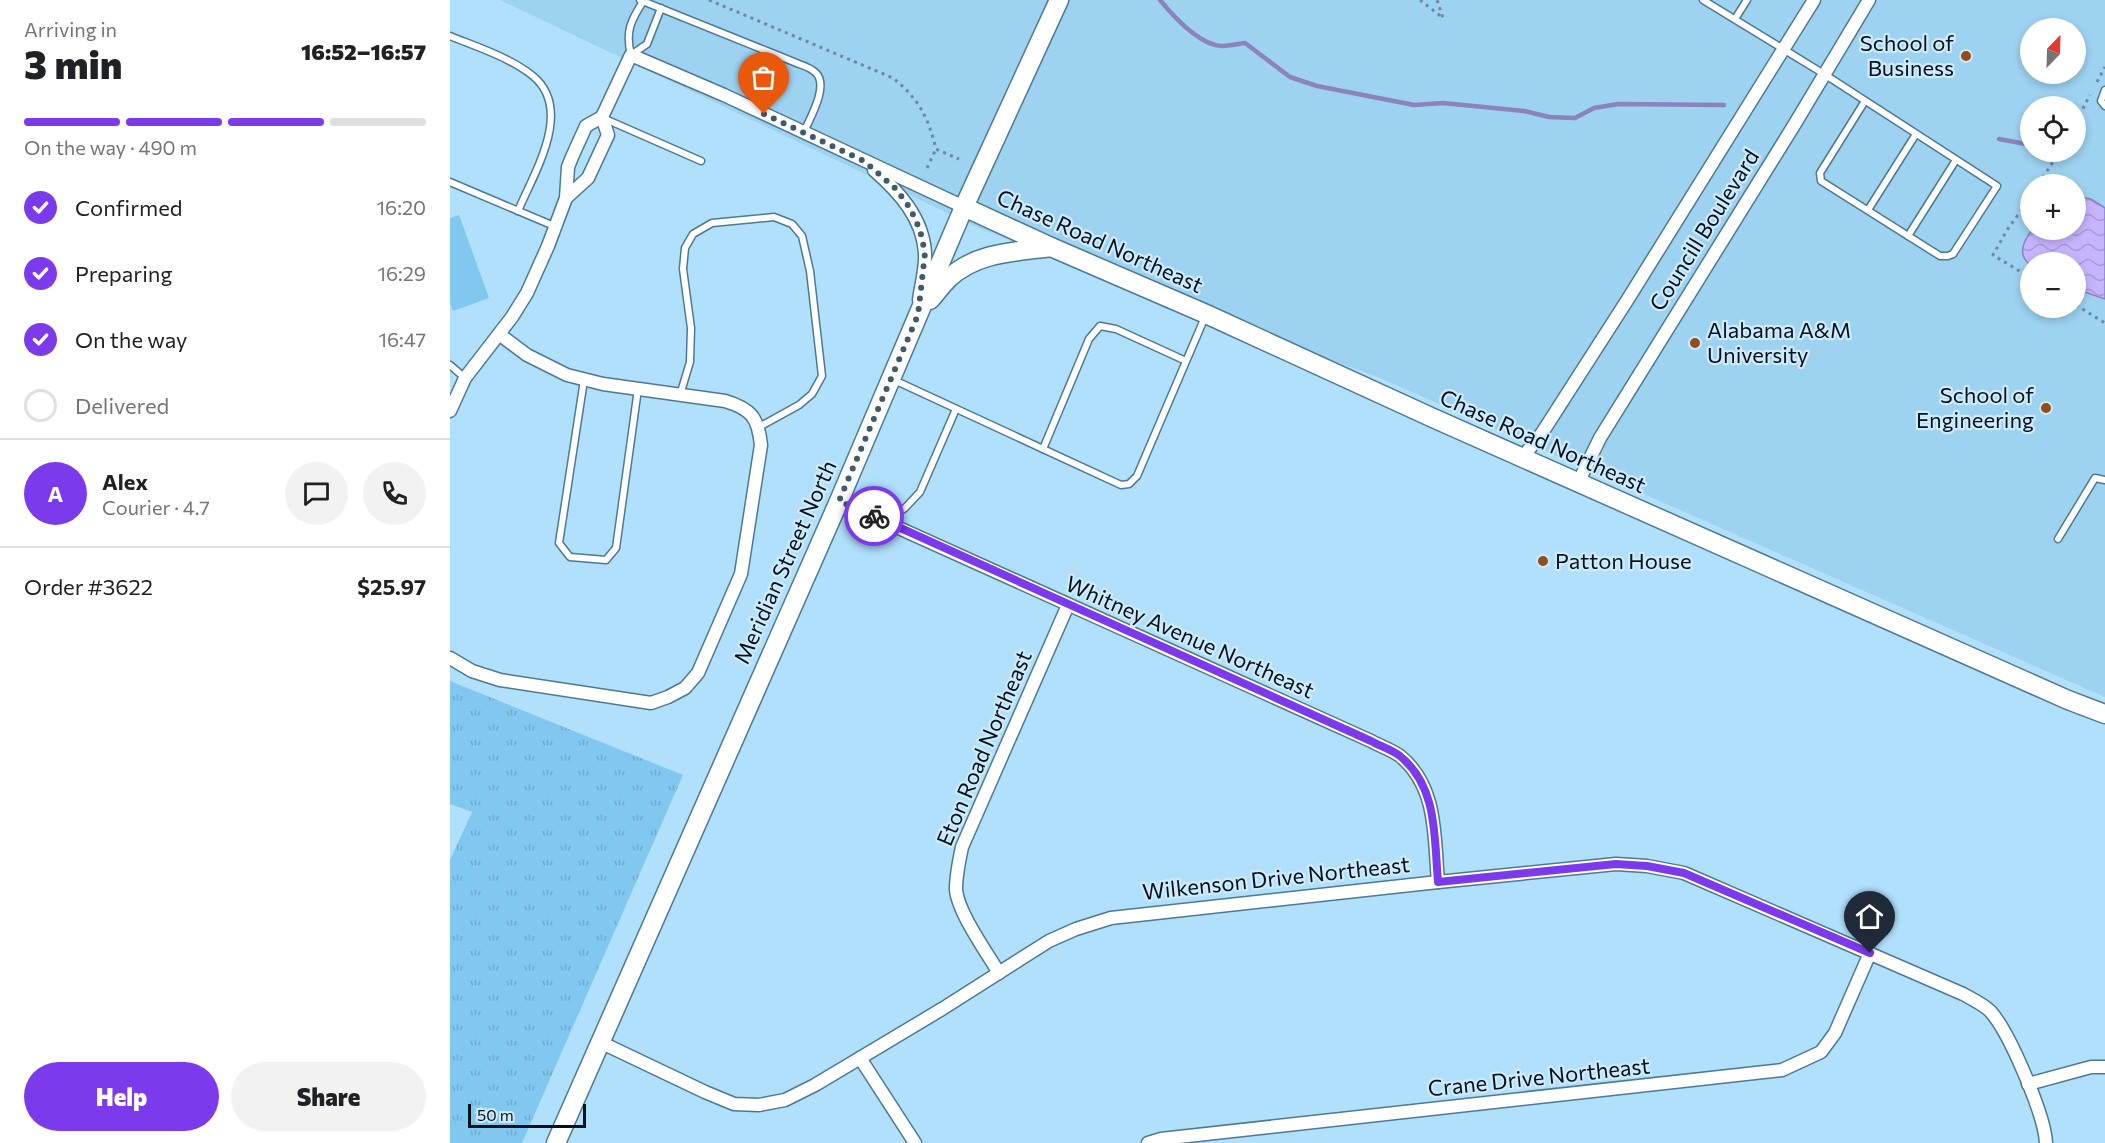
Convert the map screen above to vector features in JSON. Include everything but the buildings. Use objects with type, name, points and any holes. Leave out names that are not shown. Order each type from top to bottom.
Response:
[{"type":"street","name":"Meridian Street North","points":[[556,1143],[839,501],[964,207],[1059,0]]},
{"type":"street","name":"Councill Boulevard","points":[[1522,458],[1542,433],[1622,309],[1814,0]]},
{"type":"street","name":"Councill Boulevard","points":[[1578,483],[1600,438],[1869,0]]},
{"type":"street","points":[[450,411],[465,378],[527,293],[566,198],[568,167],[586,126],[602,117],[631,55],[724,95],[964,207]]},
{"type":"street","points":[[566,198],[588,178],[608,135],[602,117]]},
{"type":"street","points":[[864,161],[896,189],[910,208],[920,230],[925,253],[918,315]]},
{"type":"street","name":"Chase Road Northeast","points":[[964,207],[1578,483],[2068,700],[2105,714]]},
{"type":"street","points":[[918,315],[949,278],[972,262],[995,254],[1051,247]]},
{"type":"street","points":[[450,658],[472,671],[500,680],[651,703],[668,698],[685,688],[698,673],[741,574],[761,445],[759,427],[755,418],[743,406],[725,401],[585,379],[548,366],[527,355],[499,334]]},
{"type":"street","name":"Whitney Avenue Northeast","points":[[839,501],[1399,755],[1418,774],[1429,796],[1434,825],[1438,882]]},
{"type":"street","name":"Eton Road Northeast","points":[[999,973],[974,933],[956,892],[958,862],[962,848],[1068,605]]},
{"type":"street","name":"Wilkenson Drive Northeast","points":[[600,1042],[734,1104],[759,1105],[785,1100],[814,1085],[1049,941],[1111,918],[1616,864],[1647,866],[1684,873],[1963,994],[1988,1008],[1999,1021],[2028,1084],[2043,1124],[2046,1143]]},
{"type":"street","name":"Crane Drive Northeast","points":[[1148,1143],[1161,1139],[1782,1070],[1821,1052],[1834,1033],[1870,953]]},
{"type":"street","points":[[860,1058],[915,1143]]},
{"type":"street","points":[[2028,1084],[2091,1066],[2105,1067]]},
{"type":"lane","points":[[661,8],[647,44],[631,55],[627,40],[628,31],[643,0],[799,64],[818,74],[822,83],[804,132]]},
{"type":"lane","points":[[1703,0],[1824,74],[1997,186],[1953,254],[1940,256],[1821,181],[1820,177],[1865,101]]},
{"type":"lane","points":[[1735,19],[1746,0]]},
{"type":"lane","points":[[450,36],[506,60],[533,76],[544,89],[551,103],[552,119],[548,138],[518,211]]},
{"type":"lane","points":[[2105,90],[2101,101],[2105,105]]},
{"type":"lane","points":[[602,117],[701,161]]},
{"type":"lane","points":[[1868,210],[1916,134]]},
{"type":"lane","points":[[1908,236],[1956,160]]},
{"type":"lane","points":[[450,182],[554,226]]},
{"type":"lane","points":[[680,395],[690,362],[691,328],[683,269],[685,248],[693,234],[712,223],[774,217],[792,224],[802,236],[810,271],[822,376],[812,394],[800,405],[759,427]]},
{"type":"lane","points":[[890,379],[1121,485],[1129,484],[1137,476],[1206,314]]},
{"type":"lane","points":[[1043,448],[1089,339],[1100,326],[1116,329],[1186,361]]},
{"type":"lane","points":[[450,365],[465,378]]},
{"type":"lane","points":[[585,379],[559,543],[570,557],[606,560],[616,548],[638,389]]},
{"type":"lane","points":[[885,521],[905,508],[920,492],[957,409]]},
{"type":"lane","points":[[2058,539],[2095,478],[2105,480]]},
{"type":"path","points":[[709,0],[893,78],[908,90],[930,124],[936,149],[927,168]]},
{"type":"path","points":[[1420,0],[1443,18],[1437,0]]},
{"type":"path","points":[[936,149],[959,159]]},
{"type":"path","points":[[2020,212],[1993,255],[2020,271]]},
{"type":"path","points":[[2086,311],[2105,323]]},
{"type":"shaded area","name":"Alabama A&M University","points":[[500,0],[2105,0],[2105,697],[1380,378],[981,229]]},
{"type":"green space","points":[[459,215],[489,298],[453,311],[450,303],[450,218]]},
{"type":"green space","points":[[450,681],[683,775],[522,1143],[450,1143],[450,860],[472,812],[450,804]]},
{"type":"water","points":[[2086,198],[2105,208],[2105,299],[2086,292],[2086,252],[2023,252],[2025,240],[2086,240]]},
{"type":"waterway","points":[[1160,0],[1195,35],[1221,46],[1245,43],[1290,77],[1317,86],[1414,105],[1443,103],[1524,111],[1549,117],[1575,118],[1594,108],[1618,104],[1724,105]]},
{"type":"waterway","points":[[1999,139],[2020,143]]},
{"type":"way so far","points":[[764,114],[864,161],[896,189],[910,208],[920,230],[925,253],[918,315],[839,501],[874,516]]},
{"type":"place","name":"School of Business","points":[[1966,56]]},
{"type":"place","name":"Alabama A&M University","points":[[1695,343]]},
{"type":"place","name":"School of Engineering","points":[[2046,408]]},
{"type":"place","name":"Patton House","points":[[1543,561]]},
{"type":"route","points":[[874,516],[1399,755],[1418,774],[1429,796],[1434,825],[1438,882],[1616,864],[1647,866],[1684,873],[1870,953]]}]
